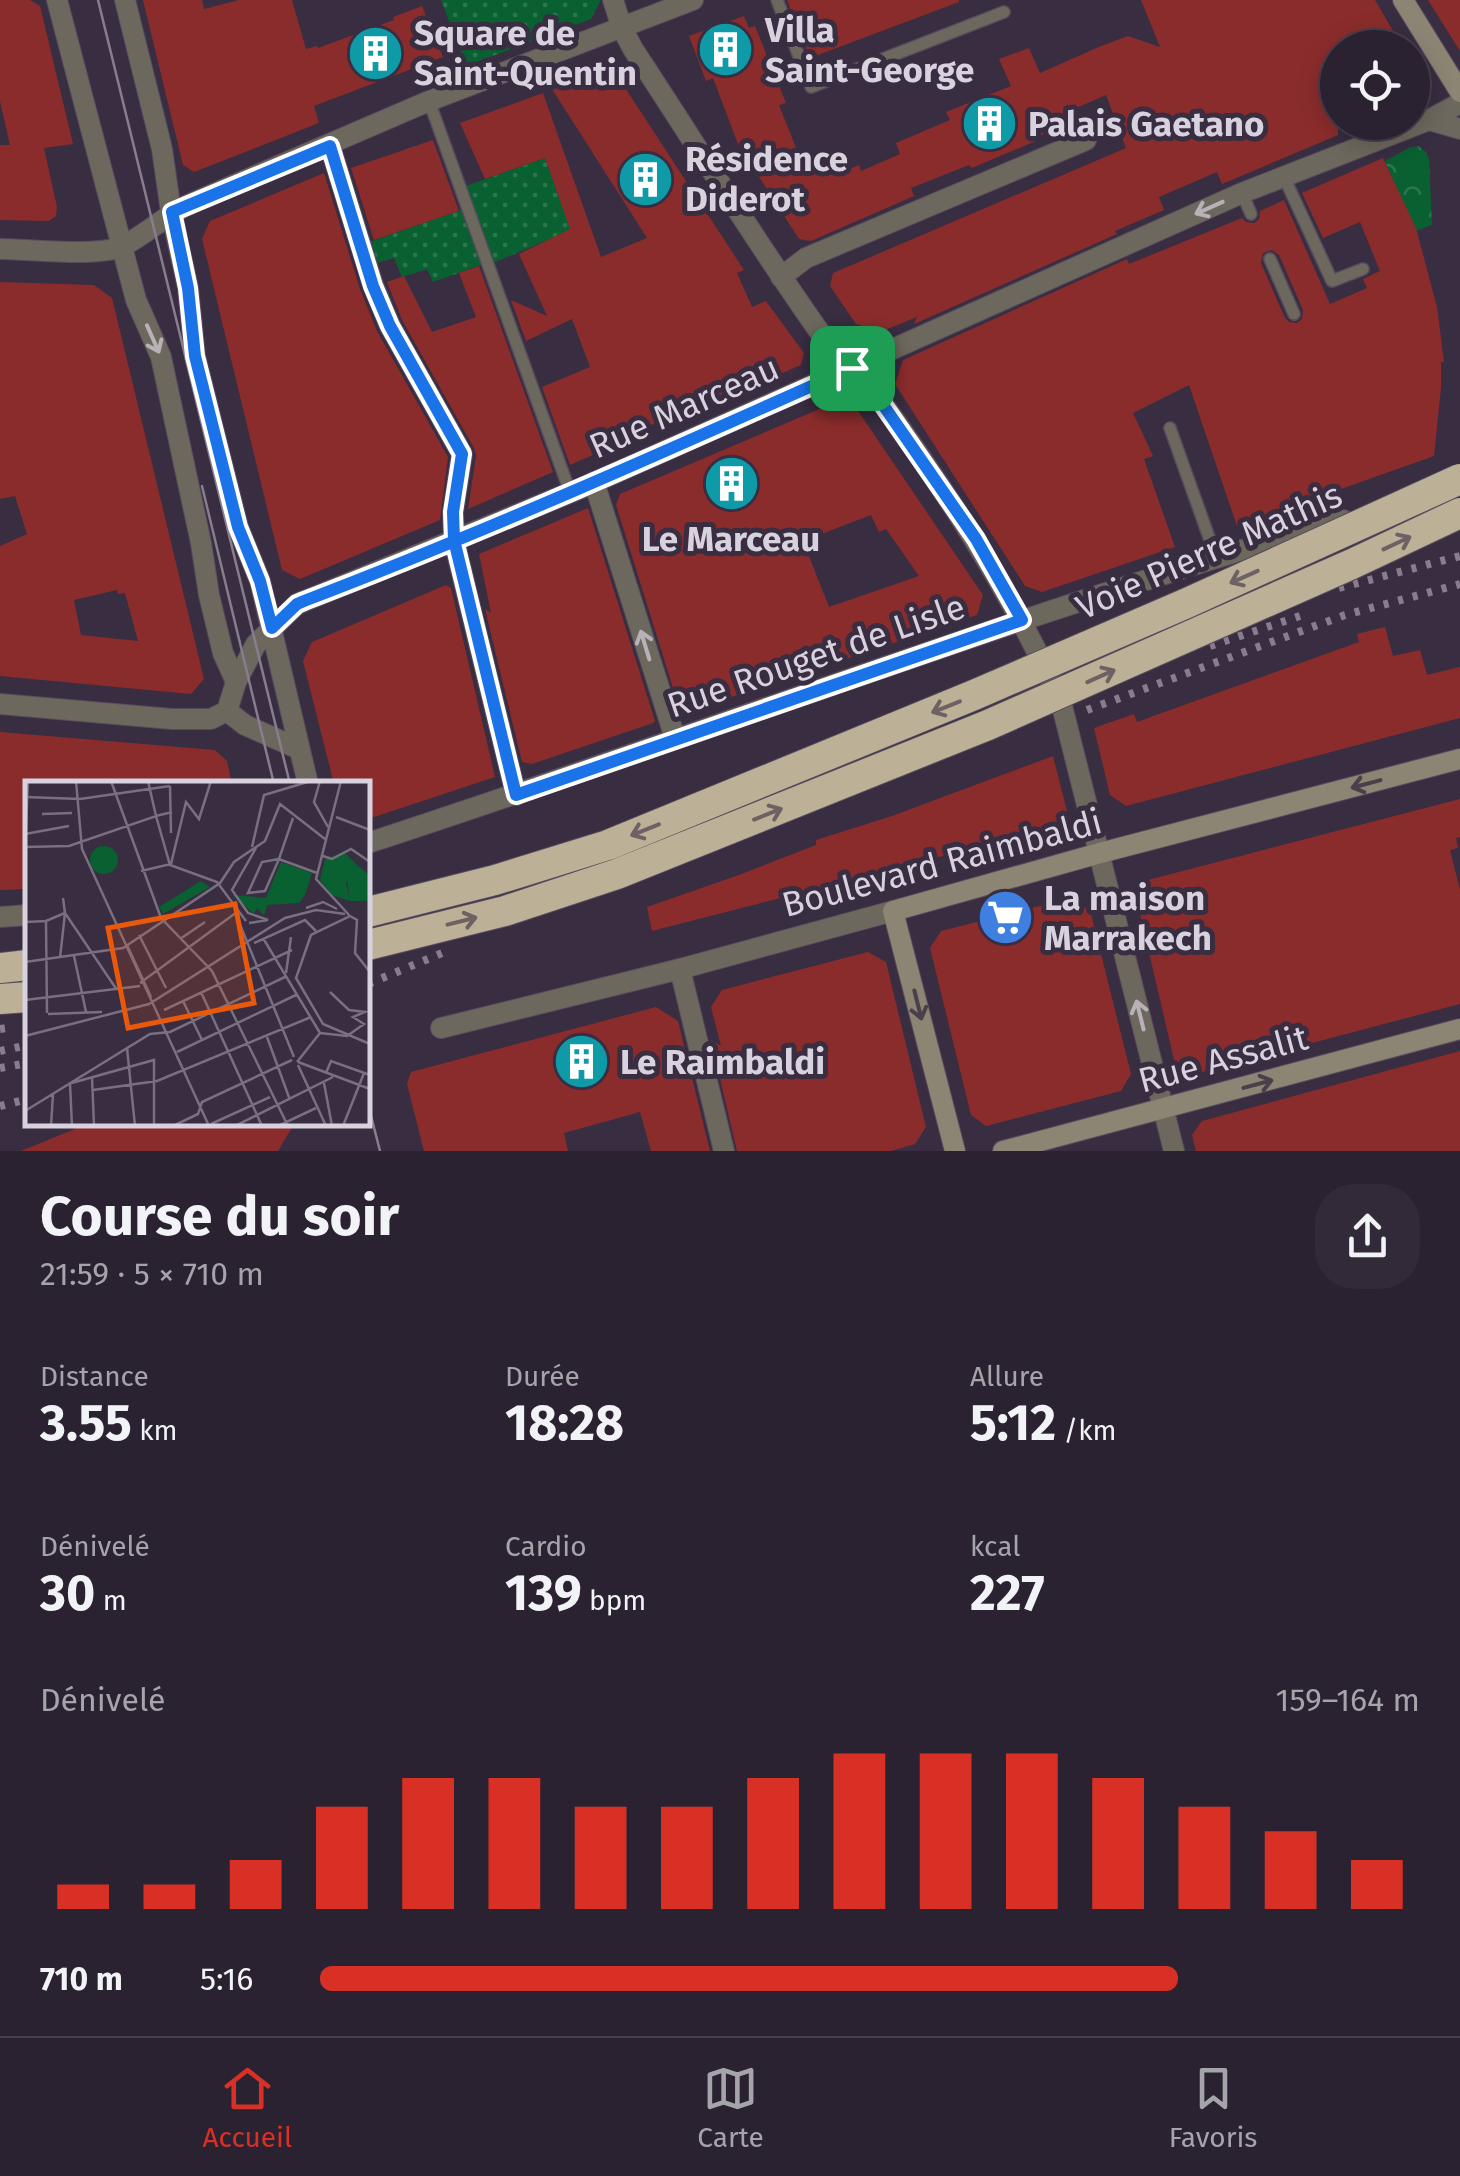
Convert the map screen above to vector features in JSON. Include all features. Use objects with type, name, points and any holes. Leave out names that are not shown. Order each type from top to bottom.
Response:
[{"type":"highway","name":"Voie Pierre Mathis","points":[[370,911],[494,880],[608,845],[974,695],[1460,482]]},
{"type":"highway","name":"Voie Pierre Mathis","points":[[370,944],[504,911],[617,874],[988,726],[1453,518]]},
{"type":"highway","points":[[0,968],[25,965]]},
{"type":"highway","points":[[0,999],[25,997]]},
{"type":"street","points":[[56,0],[136,300],[161,357],[209,595],[223,653],[236,682]]},
{"type":"street","points":[[125,0],[162,149],[188,288],[195,356],[238,527],[260,581],[307,781]]},
{"type":"street","points":[[613,0],[622,28],[780,277],[831,347],[870,386],[976,539],[1034,641],[1061,702],[1174,1151]]},
{"type":"street","points":[[0,248],[101,252],[122,247],[172,212],[429,101],[693,0]]},
{"type":"street","points":[[1402,0],[1460,92]]},
{"type":"street","name":"Rue Marceau","points":[[1430,120],[1460,103]]},
{"type":"street","points":[[1430,120],[1460,129]]},
{"type":"street","points":[[780,277],[806,258],[1086,140]]},
{"type":"street","name":"Rue Marceau","points":[[227,711],[236,682],[256,644],[297,604],[594,482],[1242,193],[1378,140]]},
{"type":"street","points":[[330,146],[373,286],[390,326],[462,454],[453,512],[454,540],[516,795]]},
{"type":"street","points":[[594,482],[674,738]]},
{"type":"street","name":"Rue Rouget de Lisle","points":[[370,842],[1022,620],[1460,482]]},
{"type":"street","points":[[0,704],[184,719],[211,719],[227,711],[245,725],[299,750]]},
{"type":"street","name":"Boulevard Raimbaldi","points":[[442,1028],[680,969],[1460,759]]},
{"type":"street","points":[[893,911],[955,1151]]},
{"type":"street","points":[[0,916],[25,914]]},
{"type":"street","points":[[680,969],[724,1151]]},
{"type":"street","name":"Rue Assalit","points":[[1003,1151],[1460,1029]]},
{"type":"lane","points":[[777,0],[811,87],[1004,12]]},
{"type":"lane","points":[[429,101],[570,492]]},
{"type":"lane","points":[[1284,176],[1332,281],[1362,269]]},
{"type":"lane","points":[[1242,193],[1251,214]]},
{"type":"lane","points":[[1270,259],[1294,314]]},
{"type":"lane","points":[[1170,428],[1216,557]]},
{"type":"green space","points":[[441,0],[601,0],[591,19],[466,66]]},
{"type":"green space","points":[[1418,146],[1429,159],[1432,225],[1415,231],[1385,161]]},
{"type":"green space","points":[[545,158],[571,230],[493,263],[466,186]]},
{"type":"green space","points":[[461,210],[481,265],[433,282],[427,269],[402,277],[394,258],[377,263],[370,242]]},
{"type":"building","points":[[0,0],[30,0],[40,6],[73,144],[44,148],[57,207],[56,216],[49,221],[0,220],[0,145],[10,145],[0,101]]},
{"type":"building","points":[[143,0],[202,0],[204,9],[239,0],[292,0],[306,49],[394,20],[393,17],[422,6],[443,57],[314,106],[319,123],[194,172],[183,165]]},
{"type":"building","points":[[787,0],[959,0],[959,2],[810,58]]},
{"type":"building","points":[[1141,0],[1375,0],[1392,30],[1320,30],[1320,140],[1326,140],[1222,184],[1217,172],[1159,197],[1164,210],[1115,231],[1117,234],[914,324],[917,317],[880,332],[856,324],[830,286],[833,273],[1126,148],[1106,95],[1058,116],[1062,127],[1034,138],[1036,141],[911,188],[914,196],[811,241],[799,239],[738,144],[713,78],[706,81],[689,36],[744,16],[749,28],[755,26],[786,103],[779,105],[800,158],[807,156],[810,164],[828,156],[837,174],[859,165],[861,171],[900,154],[896,143],[950,120],[946,112],[1011,86],[999,59],[1029,48],[1040,73],[1128,36],[1160,47]]},
{"type":"building","points":[[1428,0],[1460,0],[1460,51]]},
{"type":"building","points":[[597,73],[622,83],[744,270],[737,273],[752,307],[766,301],[804,353],[801,365],[660,421],[642,429],[643,433],[570,465],[542,387],[590,367],[572,319],[526,341],[511,300],[547,316],[519,254],[570,229],[545,158],[485,179],[460,123],[543,93],[601,257],[647,238],[552,89]]},
{"type":"building","points":[[433,140],[459,211],[374,240],[351,168]]},
{"type":"building","points":[[1383,158],[1416,228],[1437,307],[1444,362],[1434,456],[1237,526],[1189,385],[1133,413],[1153,456],[1144,459],[1175,547],[1042,592],[1025,586],[895,384],[903,360],[1127,259],[1129,264],[1242,218],[1254,223],[1260,211],[1284,200],[1330,304],[1367,288],[1363,279],[1380,271],[1360,222],[1323,238],[1302,193]],"holes":[[[1272,250],[1279,255],[1303,310],[1297,323],[1285,318],[1261,263],[1263,253]]]},
{"type":"building","points":[[324,173],[377,331],[448,457],[440,520],[300,579],[282,570],[202,239],[210,221]]},
{"type":"building","points":[[479,266],[553,472],[468,509],[474,448],[402,320],[387,282],[404,276],[432,332],[476,317],[459,273]]},
{"type":"building","points":[[0,282],[94,285],[112,298],[204,679],[191,694],[0,676],[0,546],[27,534],[15,496],[0,499]],"holes":[[[117,590],[118,594],[125,593],[138,641],[81,635],[74,600]]]},
{"type":"building","points":[[836,402],[854,405],[983,595],[977,615],[684,713],[616,505],[620,494]],"holes":[[[871,515],[879,532],[886,529],[919,576],[829,607],[803,541]]]},
{"type":"building","points":[[588,508],[655,721],[532,764],[522,762],[485,609],[491,613],[479,554]]},
{"type":"building","points":[[446,585],[451,588],[495,777],[370,818],[370,781],[333,781],[303,661],[312,642]]},
{"type":"building","points":[[1385,627],[1393,656],[1420,650],[1427,675],[1460,667],[1460,718],[1126,806],[1110,795],[1094,728],[1134,714],[1137,722],[1359,642],[1357,634]]},
{"type":"building","points":[[0,732],[215,750],[227,761],[231,781],[25,781],[24,889],[0,890]]},
{"type":"building","points":[[1053,756],[1067,811],[1056,827],[652,931],[647,907],[816,845],[816,840]]},
{"type":"building","points":[[1460,799],[1458,848],[1450,850],[1460,890],[1460,1004],[1194,1074],[1175,1064],[1136,897],[1144,881]]},
{"type":"building","points":[[1072,898],[1090,910],[1131,1074],[1121,1091],[986,1126],[971,1115],[930,948],[941,931]]},
{"type":"building","points":[[868,952],[886,962],[926,1127],[915,1144],[891,1151],[737,1151],[711,1040],[721,1046],[711,1007],[722,990]]},
{"type":"building","points":[[656,1007],[678,1021],[710,1151],[651,1151],[640,1112],[564,1133],[568,1151],[424,1151],[407,1084],[411,1072]]},
{"type":"building","points":[[1460,1051],[1460,1151],[1196,1151],[1192,1135],[1202,1121]]},
{"type":"building","points":[[82,1126],[293,1126],[278,1151],[21,1151]]},
{"type":"tram line","points":[[98,0],[289,781]]},
{"type":"tram line","points":[[202,486],[273,781]]},
{"type":"tram line","points":[[370,1112],[380,1151]]},
{"type":"railway","points":[[1339,588],[1460,556]]},
{"type":"railway","points":[[1087,710],[1345,615],[1460,584]]},
{"type":"railway","points":[[1210,646],[1300,616]]},
{"type":"railway","points":[[370,983],[447,951]]},
{"type":"railway","points":[[0,1029],[14,1027]]},
{"type":"railway","points":[[0,1051],[25,1046]]},
{"type":"railway","points":[[0,1068],[25,1064]]},
{"type":"railway","points":[[0,1106],[25,1100]]},
{"type":"place","name":"Villa Saint-George","points":[[726,50]]},
{"type":"place","name":"Square de Saint-Quentin","points":[[375,53]]},
{"type":"place","name":"Palais Gaetano","points":[[989,124]]},
{"type":"place","name":"Résidence Diderot","points":[[646,179]]},
{"type":"place","name":"Le Marceau","points":[[731,483]]},
{"type":"place","name":"La maison Marrakech","points":[[1005,918]]},
{"type":"place","name":"Le Raimbaldi","points":[[581,1062]]},
{"type":"route","points":[[852,368],[584,487],[454,540],[304,601],[297,604],[272,628],[260,581],[238,527],[195,356],[188,288],[172,212],[330,146],[373,286],[390,326],[462,454],[453,512],[454,540],[516,795],[1022,620],[976,539],[870,386],[852,368]]}]
